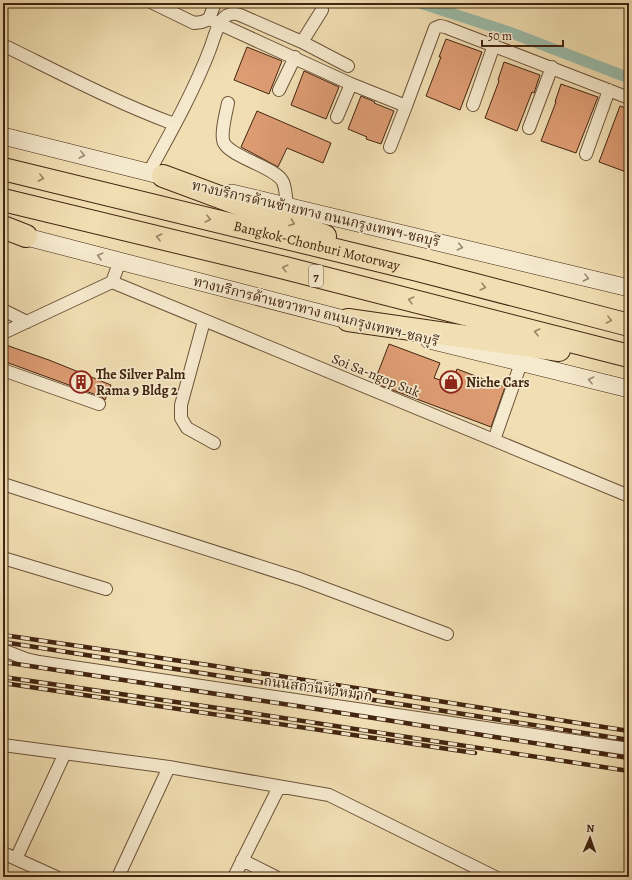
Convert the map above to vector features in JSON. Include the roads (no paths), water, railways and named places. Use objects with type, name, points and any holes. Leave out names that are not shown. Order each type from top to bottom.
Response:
[{"type":"highway","name":"Bangkok-Chonburi Motorway","points":[[3,169],[418,270],[629,325]]},
{"type":"highway","points":[[156,174],[418,270]]},
{"type":"highway","name":"Bangkok-Chonburi Motorway","points":[[3,200],[285,268],[629,356]]},
{"type":"highway","points":[[3,227],[26,236]]},
{"type":"highway","points":[[348,320],[629,360]]},
{"type":"main road","name":"ทางบริการด้านซ้ายทาง ถนนกรุงเทพฯ-ชลบุรี","points":[[3,136],[629,288]]},
{"type":"main road","name":"ทางบริการด้านขวาทาง ถนนกรุงเทพฯ-ชลบุรี","points":[[3,231],[348,320],[629,389]]},
{"type":"street","points":[[153,3],[194,23],[214,21],[234,13],[302,42],[348,66]]},
{"type":"street","points":[[156,174],[174,124],[202,69],[214,21],[215,3]]},
{"type":"street","points":[[302,42],[322,10]]},
{"type":"street","points":[[214,21],[351,84],[406,106]]},
{"type":"street","points":[[390,147],[435,28],[440,26],[552,67],[629,98]]},
{"type":"street","points":[[472,105],[494,45]]},
{"type":"street","points":[[8,47],[89,88],[174,124]]},
{"type":"street","points":[[279,90],[295,57]]},
{"type":"street","points":[[529,128],[552,67]]},
{"type":"street","points":[[337,117],[351,84]]},
{"type":"street","points":[[586,154],[609,90]]},
{"type":"street","points":[[228,103],[223,134],[225,143],[235,152],[278,175],[283,181],[287,206]]},
{"type":"street","points":[[3,333],[112,282],[120,261]]},
{"type":"street","name":"Soi Sa-ngop Suk","points":[[112,282],[629,496]]},
{"type":"street","points":[[3,310],[27,322]]},
{"type":"street","points":[[204,321],[181,405],[182,418],[187,428],[214,443]]},
{"type":"street","points":[[494,440],[521,363]]},
{"type":"street","points":[[3,370],[98,404]]},
{"type":"street","points":[[3,484],[300,579],[447,634]]},
{"type":"street","points":[[3,558],[106,590]]},
{"type":"street","name":"ถนนสถานีหัวหมาก","points":[[3,650],[26,659],[39,662],[629,749]]},
{"type":"street","points":[[3,745],[169,767],[329,795],[494,877]]},
{"type":"street","points":[[16,859],[65,753]]},
{"type":"street","points":[[118,877],[169,767]]},
{"type":"street","points":[[234,877],[279,787]]},
{"type":"street","points":[[3,853],[56,877]]},
{"type":"street","points":[[242,860],[276,877]]},
{"type":"waterway","points":[[420,3],[509,32],[629,78]]},
{"type":"railway","points":[[3,635],[215,666],[629,731]]},
{"type":"railway","points":[[3,642],[629,740]]},
{"type":"railway","points":[[3,662],[629,758]]},
{"type":"railway","points":[[3,677],[238,711],[629,771]]},
{"type":"railway","points":[[3,683],[475,753]]},
{"type":"place","name":"The Silver Palm Rama 9 Bldg 2","points":[[81,382]]},
{"type":"place","name":"Niche Cars","points":[[451,382]]}]
